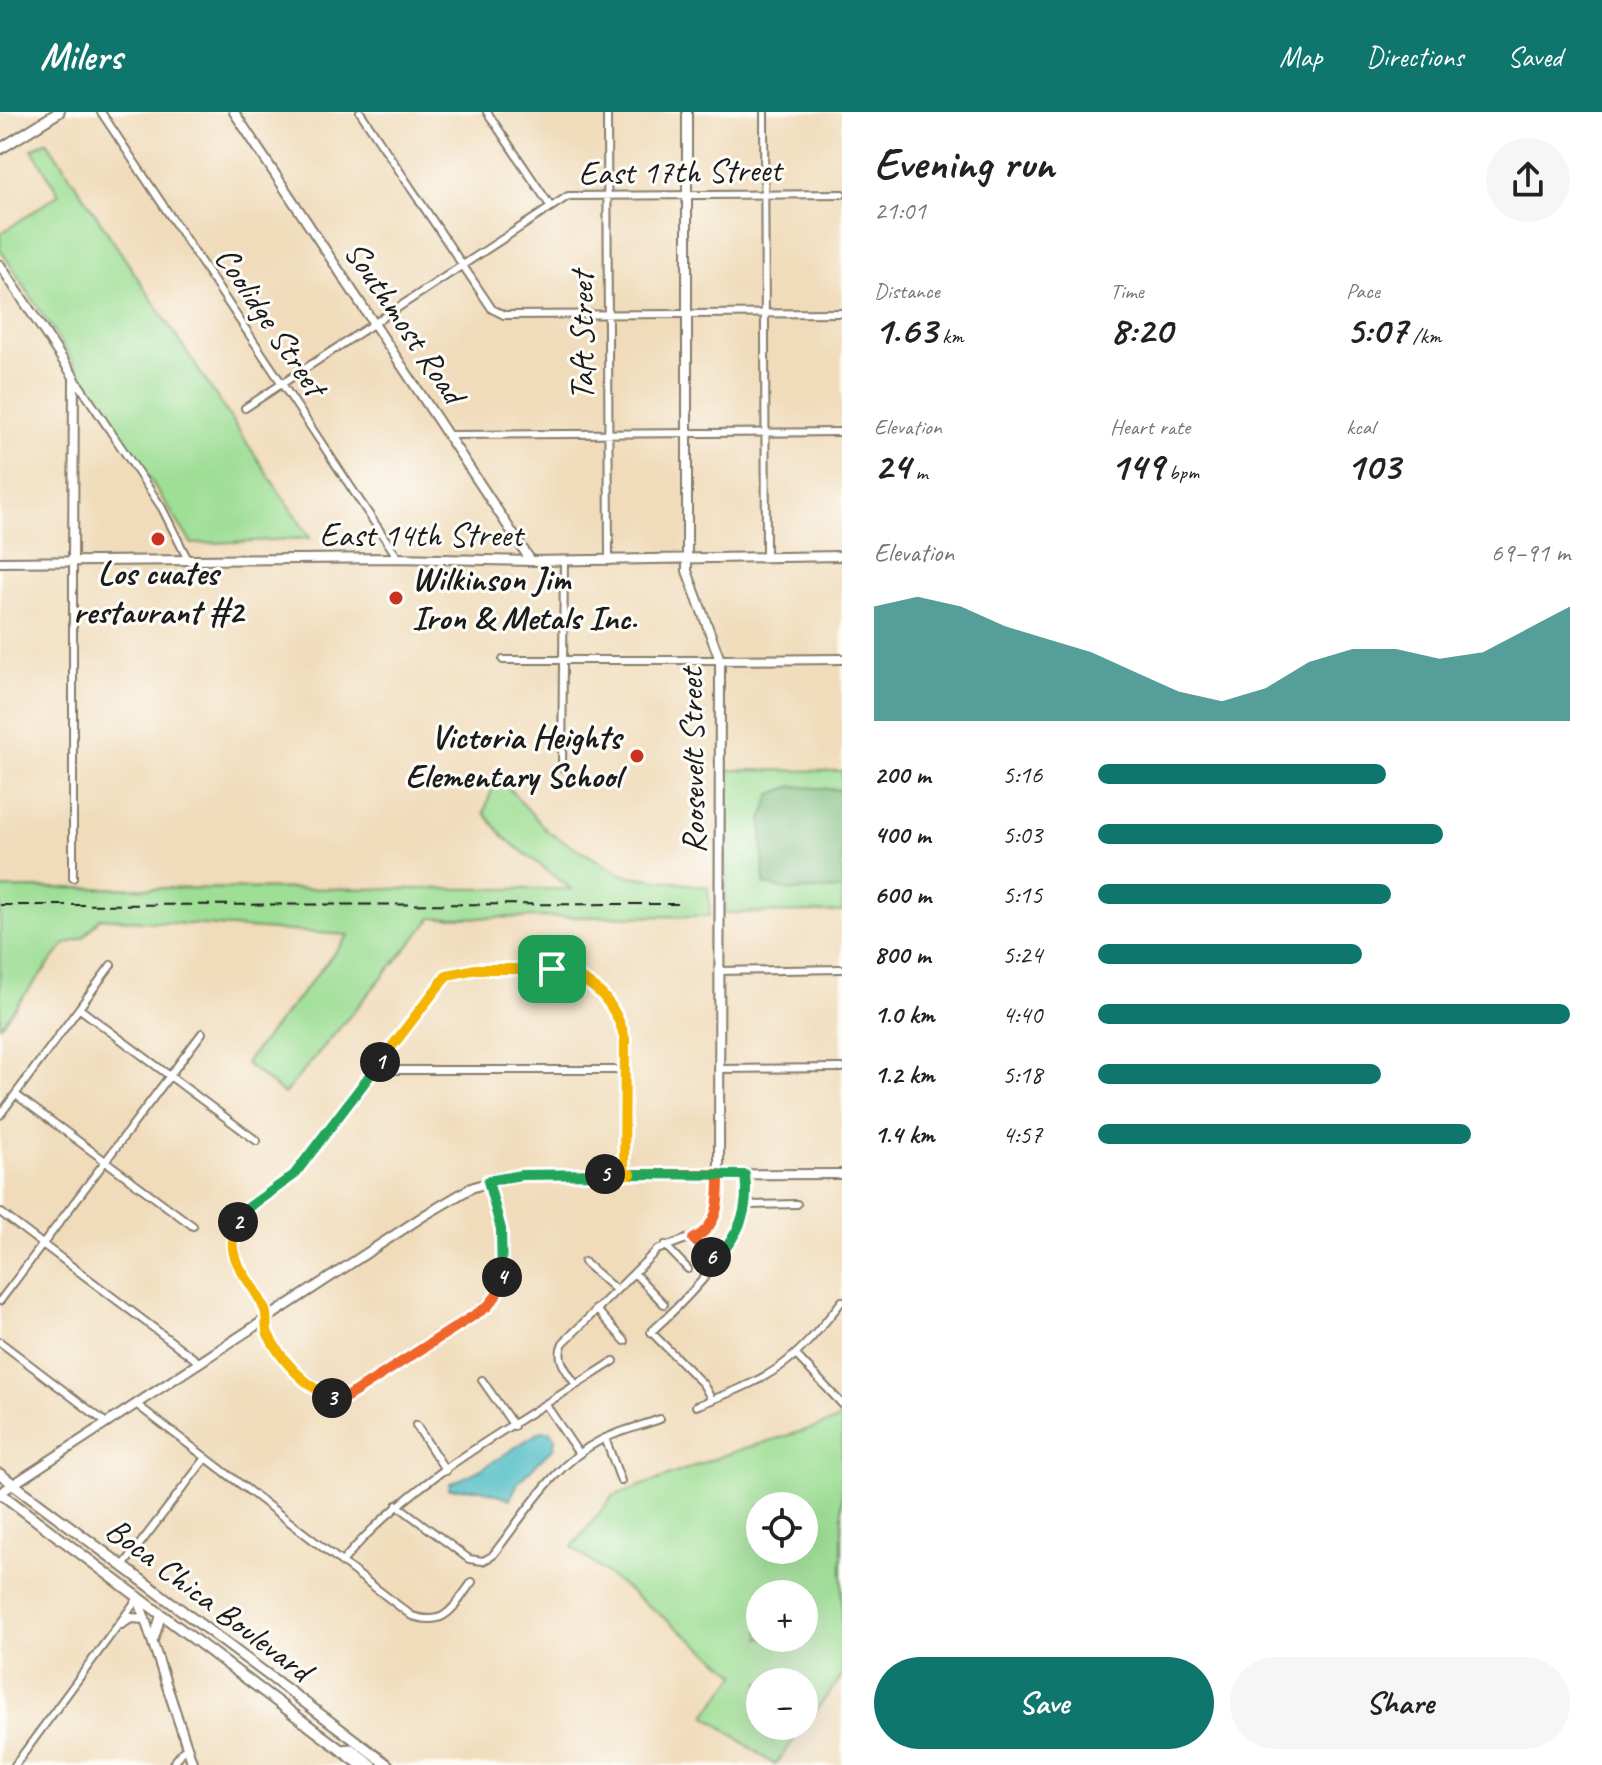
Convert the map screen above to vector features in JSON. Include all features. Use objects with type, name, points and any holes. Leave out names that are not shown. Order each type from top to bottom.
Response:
[{"type":"main road","points":[[0,149],[58,112]]},
{"type":"main road","name":"Boca Chica Boulevard","points":[[0,1474],[388,1765]]},
{"type":"main road","name":"Boca Chica Boulevard","points":[[0,1493],[361,1765]]},
{"type":"main road","points":[[341,1750],[351,1749],[372,1765]]},
{"type":"street","name":"Coolidge Street","points":[[101,112],[398,558]]},
{"type":"street","name":"Southmost Road","points":[[234,112],[531,561]]},
{"type":"street","points":[[360,112],[486,301],[492,309],[504,315],[842,313]]},
{"type":"street","points":[[487,112],[551,207]]},
{"type":"street","name":"Taft Street","points":[[607,112],[609,561]]},
{"type":"street","name":"Roosevelt Street","points":[[687,112],[687,571],[720,660],[719,1174]]},
{"type":"street","points":[[764,112],[766,557]]},
{"type":"street","name":"East 17th Street","points":[[245,408],[568,196],[842,194]]},
{"type":"street","points":[[0,265],[162,508],[188,560]]},
{"type":"street","points":[[73,878],[74,377]]},
{"type":"street","points":[[449,435],[842,432]]},
{"type":"street","name":"East 14th Street","points":[[0,562],[398,558],[609,561],[842,556]]},
{"type":"street","points":[[562,768],[564,561]]},
{"type":"street","points":[[503,660],[842,659]]},
{"type":"street","points":[[0,1115],[111,965]]},
{"type":"street","points":[[488,1181],[503,1247],[502,1282],[487,1307],[347,1397],[328,1396],[292,1370],[266,1331],[267,1318],[235,1264],[234,1231],[245,1210],[294,1175],[447,975],[476,969],[552,969],[579,975],[591,984],[619,1018],[625,1039],[624,1174]]},
{"type":"street","points":[[719,971],[842,969]]},
{"type":"street","points":[[80,1009],[257,1141]]},
{"type":"street","points":[[0,1301],[202,1033]]},
{"type":"street","points":[[720,1069],[842,1068]]},
{"type":"street","points":[[373,1070],[624,1070]]},
{"type":"street","points":[[16,1095],[193,1226]]},
{"type":"street","points":[[576,1385],[561,1362],[559,1351],[567,1338],[665,1245],[693,1239],[713,1222],[718,1210],[719,1174]]},
{"type":"street","points":[[0,1493],[425,1215],[488,1181],[521,1175],[842,1174]]},
{"type":"street","points":[[712,1400],[703,1384],[651,1332],[733,1241],[747,1205],[745,1175]]},
{"type":"street","points":[[747,1205],[797,1204]]},
{"type":"street","points":[[0,1212],[200,1363]]},
{"type":"street","points":[[693,1239],[715,1261]]},
{"type":"street","points":[[665,1245],[688,1269]]},
{"type":"street","points":[[584,1262],[616,1290]]},
{"type":"street","points":[[634,1273],[664,1304]]},
{"type":"street","points":[[696,1406],[756,1384],[797,1356],[842,1301]]},
{"type":"street","points":[[596,1309],[625,1341]]},
{"type":"street","points":[[0,1342],[105,1422]]},
{"type":"street","points":[[797,1356],[842,1404]]},
{"type":"street","points":[[343,1561],[397,1505],[614,1361]]},
{"type":"street","points":[[482,1380],[514,1426]]},
{"type":"street","points":[[136,1404],[412,1616],[431,1622],[446,1616],[472,1582]]},
{"type":"street","points":[[546,1405],[579,1454]]},
{"type":"street","points":[[397,1505],[469,1559],[483,1561],[492,1556],[542,1492],[579,1454],[605,1438],[660,1419]]},
{"type":"street","points":[[416,1425],[446,1471]]},
{"type":"street","points":[[605,1438],[621,1481]]},
{"type":"street","points":[[123,1566],[205,1459]]},
{"type":"street","points":[[138,1598],[154,1638],[193,1765]]},
{"type":"street","points":[[15,1765],[138,1598]]},
{"type":"street","points":[[154,1638],[161,1615]]},
{"type":"street","points":[[121,1624],[131,1618],[145,1619]]},
{"type":"street","points":[[172,1765],[187,1746]]},
{"type":"green space","points":[[47,141],[310,538],[192,544],[0,249],[0,234],[59,194],[32,149]]},
{"type":"green space","points":[[727,770],[842,771],[842,912],[725,913]]},
{"type":"green space","points":[[497,775],[548,832],[623,875],[708,887],[710,916],[432,918],[284,1094],[245,1063],[349,935],[100,918],[84,937],[64,945],[0,1026],[0,888],[571,889],[505,838],[484,813]]},
{"type":"green space","points":[[793,786],[842,790],[842,889],[791,891],[764,884],[762,820],[771,794]]},
{"type":"green space","points":[[842,1414],[842,1676],[818,1708],[818,1668],[746,1668],[746,1740],[794,1740],[775,1765],[705,1715],[737,1674],[572,1547],[613,1496],[733,1452],[836,1421]]},
{"type":"water","points":[[542,1431],[550,1431],[555,1438],[554,1447],[519,1481],[510,1499],[481,1489],[449,1489],[450,1483],[486,1466]]},
{"type":"railway","points":[[0,905],[680,904]]},
{"type":"place","name":"Los cuates restaurant #2","points":[[158,539]]},
{"type":"place","name":"Wilkinson Jim Iron & Metals Inc.","points":[[396,598]]},
{"type":"place","name":"Victoria Heights Elementary School","points":[[637,756]]},
{"type":"route","points":[[552,969],[456,970],[447,975],[294,1175],[245,1210],[239,1219],[234,1231],[232,1255],[265,1308],[266,1331],[292,1370],[328,1396],[337,1399],[347,1397],[487,1307],[496,1296],[502,1282],[503,1247],[488,1181],[521,1175],[719,1174],[718,1210],[705,1232],[693,1239],[715,1261],[733,1241],[747,1205],[745,1175],[719,1174],[624,1174],[625,1039],[619,1018],[600,991],[579,975],[552,969]]}]
